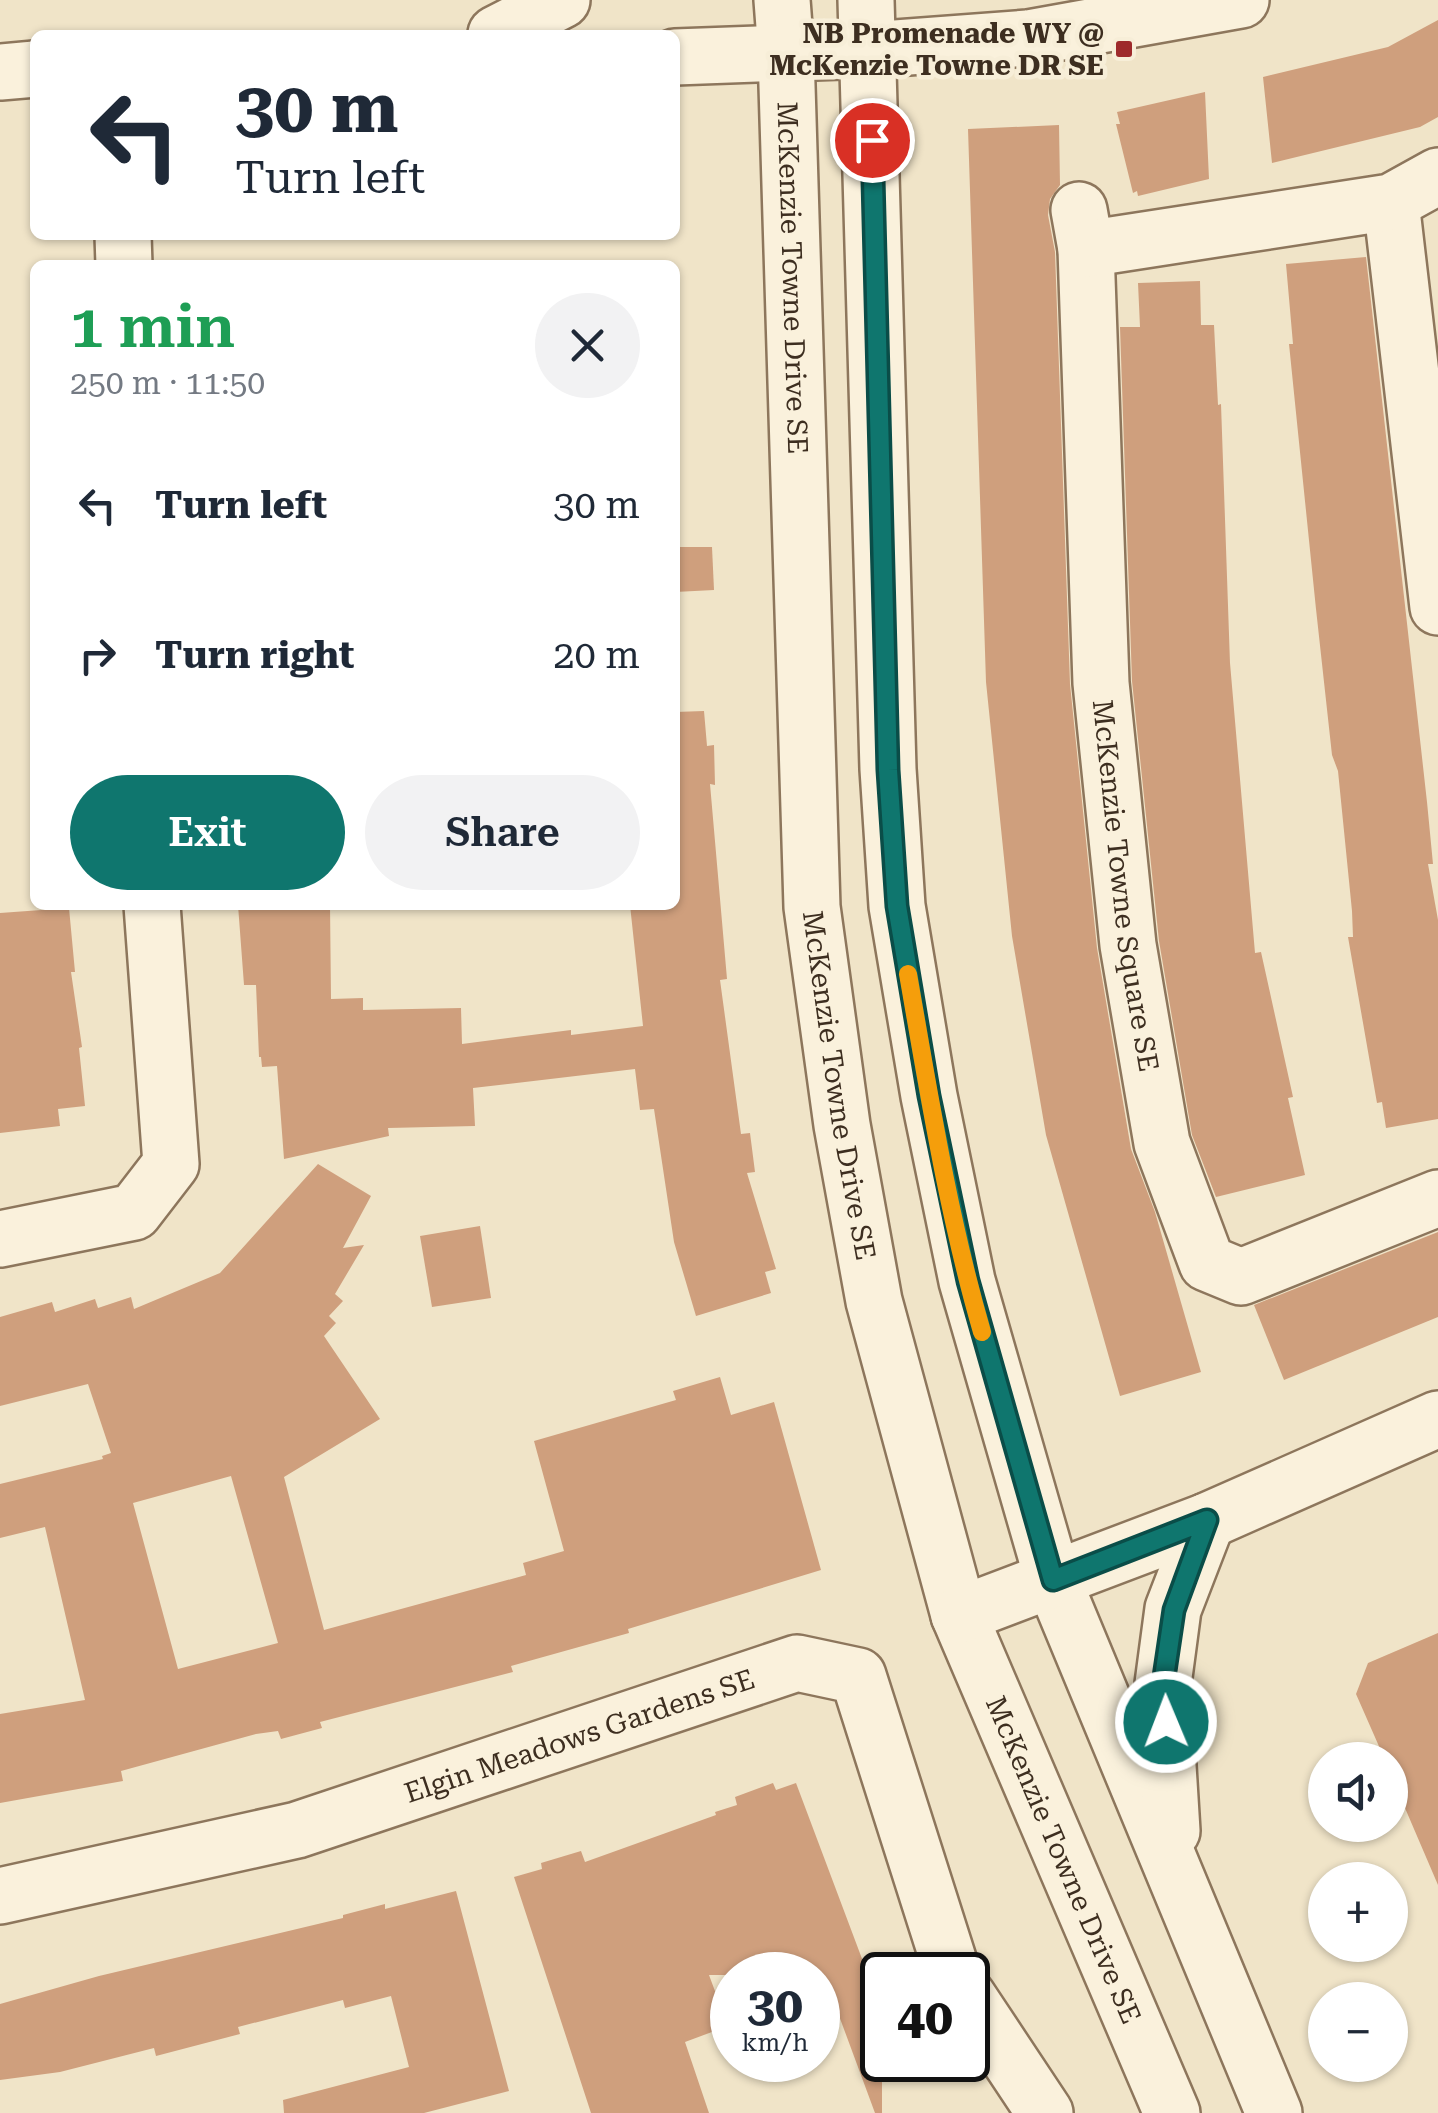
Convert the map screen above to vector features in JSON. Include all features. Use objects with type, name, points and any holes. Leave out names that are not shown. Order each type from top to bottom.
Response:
[{"type":"street","points":[[506,30],[562,0]]},
{"type":"street","points":[[680,56],[784,26],[868,25],[1028,38],[1241,0]]},
{"type":"street","points":[[868,25],[888,770],[897,906],[929,1096],[968,1281],[1053,1580],[1274,2113]]},
{"type":"street","name":"McKenzie Towne Drive SE","points":[[784,26],[812,907],[842,1125],[874,1301],[959,1616],[1172,2113]]},
{"type":"street","points":[[0,72],[30,69]]},
{"type":"street","name":"McKenzie Towne Square SE","points":[[1438,176],[1391,202],[1082,229],[1101,683],[1128,946],[1162,1143],[1207,1263],[1241,1277],[1438,1198]]},
{"type":"street","points":[[1391,202],[1432,503],[1438,607]]},
{"type":"street","points":[[0,1239],[134,1212],[171,1164],[152,910]]},
{"type":"street","points":[[959,1616],[1207,1520],[1438,1419]]},
{"type":"street","points":[[1175,1876],[1163,1684],[1174,1610],[1207,1520]]},
{"type":"street","name":"Elgin Meadows Gardens SE","points":[[0,1896],[297,1830],[797,1663],[858,1676],[946,1952]]},
{"type":"street","points":[[990,2030],[1045,2113]]},
{"type":"building","points":[[1438,20],[1438,117],[1420,127],[1272,163],[1263,77],[1388,47]]},
{"type":"building","points":[[1205,92],[1209,179],[1138,196],[1137,191],[1133,193],[1116,124],[1120,124],[1117,112]]},
{"type":"building","points":[[1059,125],[1060,185],[1050,199],[1048,215],[1055,252],[1070,684],[1097,948],[1131,1149],[1155,1212],[1201,1372],[1120,1396],[1046,1135],[1012,936],[986,682],[968,129]]},
{"type":"building","points":[[1366,257],[1427,802],[1433,864],[1428,864],[1438,920],[1438,1119],[1386,1128],[1382,1102],[1377,1103],[1348,937],[1353,937],[1352,911],[1316,609],[1289,344],[1293,344],[1286,264]]},
{"type":"building","points":[[1200,281],[1201,325],[1214,325],[1218,405],[1221,404],[1230,663],[1255,953],[1261,952],[1293,1097],[1288,1098],[1305,1175],[1216,1197],[1192,1135],[1159,941],[1132,681],[1120,327],[1140,327],[1138,283]]},
{"type":"building","points":[[680,547],[712,547],[714,590],[680,592]]},
{"type":"building","points":[[704,711],[707,746],[714,745],[715,785],[710,784],[727,979],[720,980],[741,1134],[750,1133],[755,1172],[747,1173],[776,1269],[765,1272],[771,1293],[696,1316],[674,1242],[654,1109],[640,1110],[635,1069],[473,1088],[475,1126],[388,1128],[389,1136],[284,1159],[277,1066],[262,1067],[259,1057],[256,985],[244,985],[238,910],[330,910],[331,999],[363,998],[363,1010],[461,1008],[462,1044],[571,1030],[571,1035],[643,1026],[631,910],[680,910],[680,712]]},
{"type":"building","points":[[69,910],[75,972],[71,972],[82,1047],[79,1048],[85,1106],[58,1109],[60,1126],[0,1133],[0,913]]},
{"type":"building","points":[[318,1164],[371,1196],[343,1248],[364,1245],[335,1294],[343,1301],[329,1316],[336,1323],[324,1336],[380,1419],[284,1477],[324,1630],[526,1575],[523,1563],[564,1551],[534,1441],[676,1400],[673,1391],[720,1377],[731,1415],[774,1402],[821,1570],[628,1629],[629,1633],[511,1666],[513,1672],[320,1722],[322,1728],[281,1739],[278,1731],[256,1734],[121,1771],[123,1781],[0,1803],[0,1714],[85,1700],[45,1527],[0,1538],[0,1484],[103,1459],[111,1453],[88,1384],[0,1406],[0,1317],[52,1302],[55,1312],[95,1299],[98,1308],[131,1297],[134,1309],[220,1273]],"holes":[[[231,1476],[278,1643],[178,1669],[133,1503]]]},
{"type":"building","points":[[480,1226],[491,1298],[432,1307],[420,1236]]},
{"type":"building","points":[[1438,1232],[1438,1317],[1284,1380],[1254,1305]]},
{"type":"building","points":[[1438,1633],[1438,1885],[1408,1815],[1408,1742],[1377,1742],[1356,1694],[1368,1663]]},
{"type":"building","points":[[773,1783],[776,1790],[796,1783],[860,1953],[860,2072],[840,2018],[840,1952],[710,1952],[710,2033],[685,2042],[709,2113],[591,2113],[514,1877],[542,1869],[541,1863],[581,1851],[585,1862],[716,1815],[715,1812],[737,1805],[735,1797]]},
{"type":"building","points":[[456,1891],[509,2091],[424,2113],[284,2113],[283,2100],[409,2067],[391,1996],[345,2008],[343,2000],[238,2027],[240,2034],[156,2056],[154,2048],[60,2072],[0,2080],[0,2004],[385,1904],[385,1909]]},
{"type":"building","points":[[864,2082],[882,2082],[882,2113],[875,2113]]},
{"type":"slow traffic","points":[[908,974],[929,1096],[982,1332]]},
{"type":"place","name":"NB Promenade WY @ McKenzie Towne DR SE","points":[[1124,49]]},
{"type":"route","points":[[872,140],[888,770],[897,906],[929,1096],[968,1281],[1053,1580],[1207,1520],[1174,1610],[1163,1684],[1166,1722]]}]
